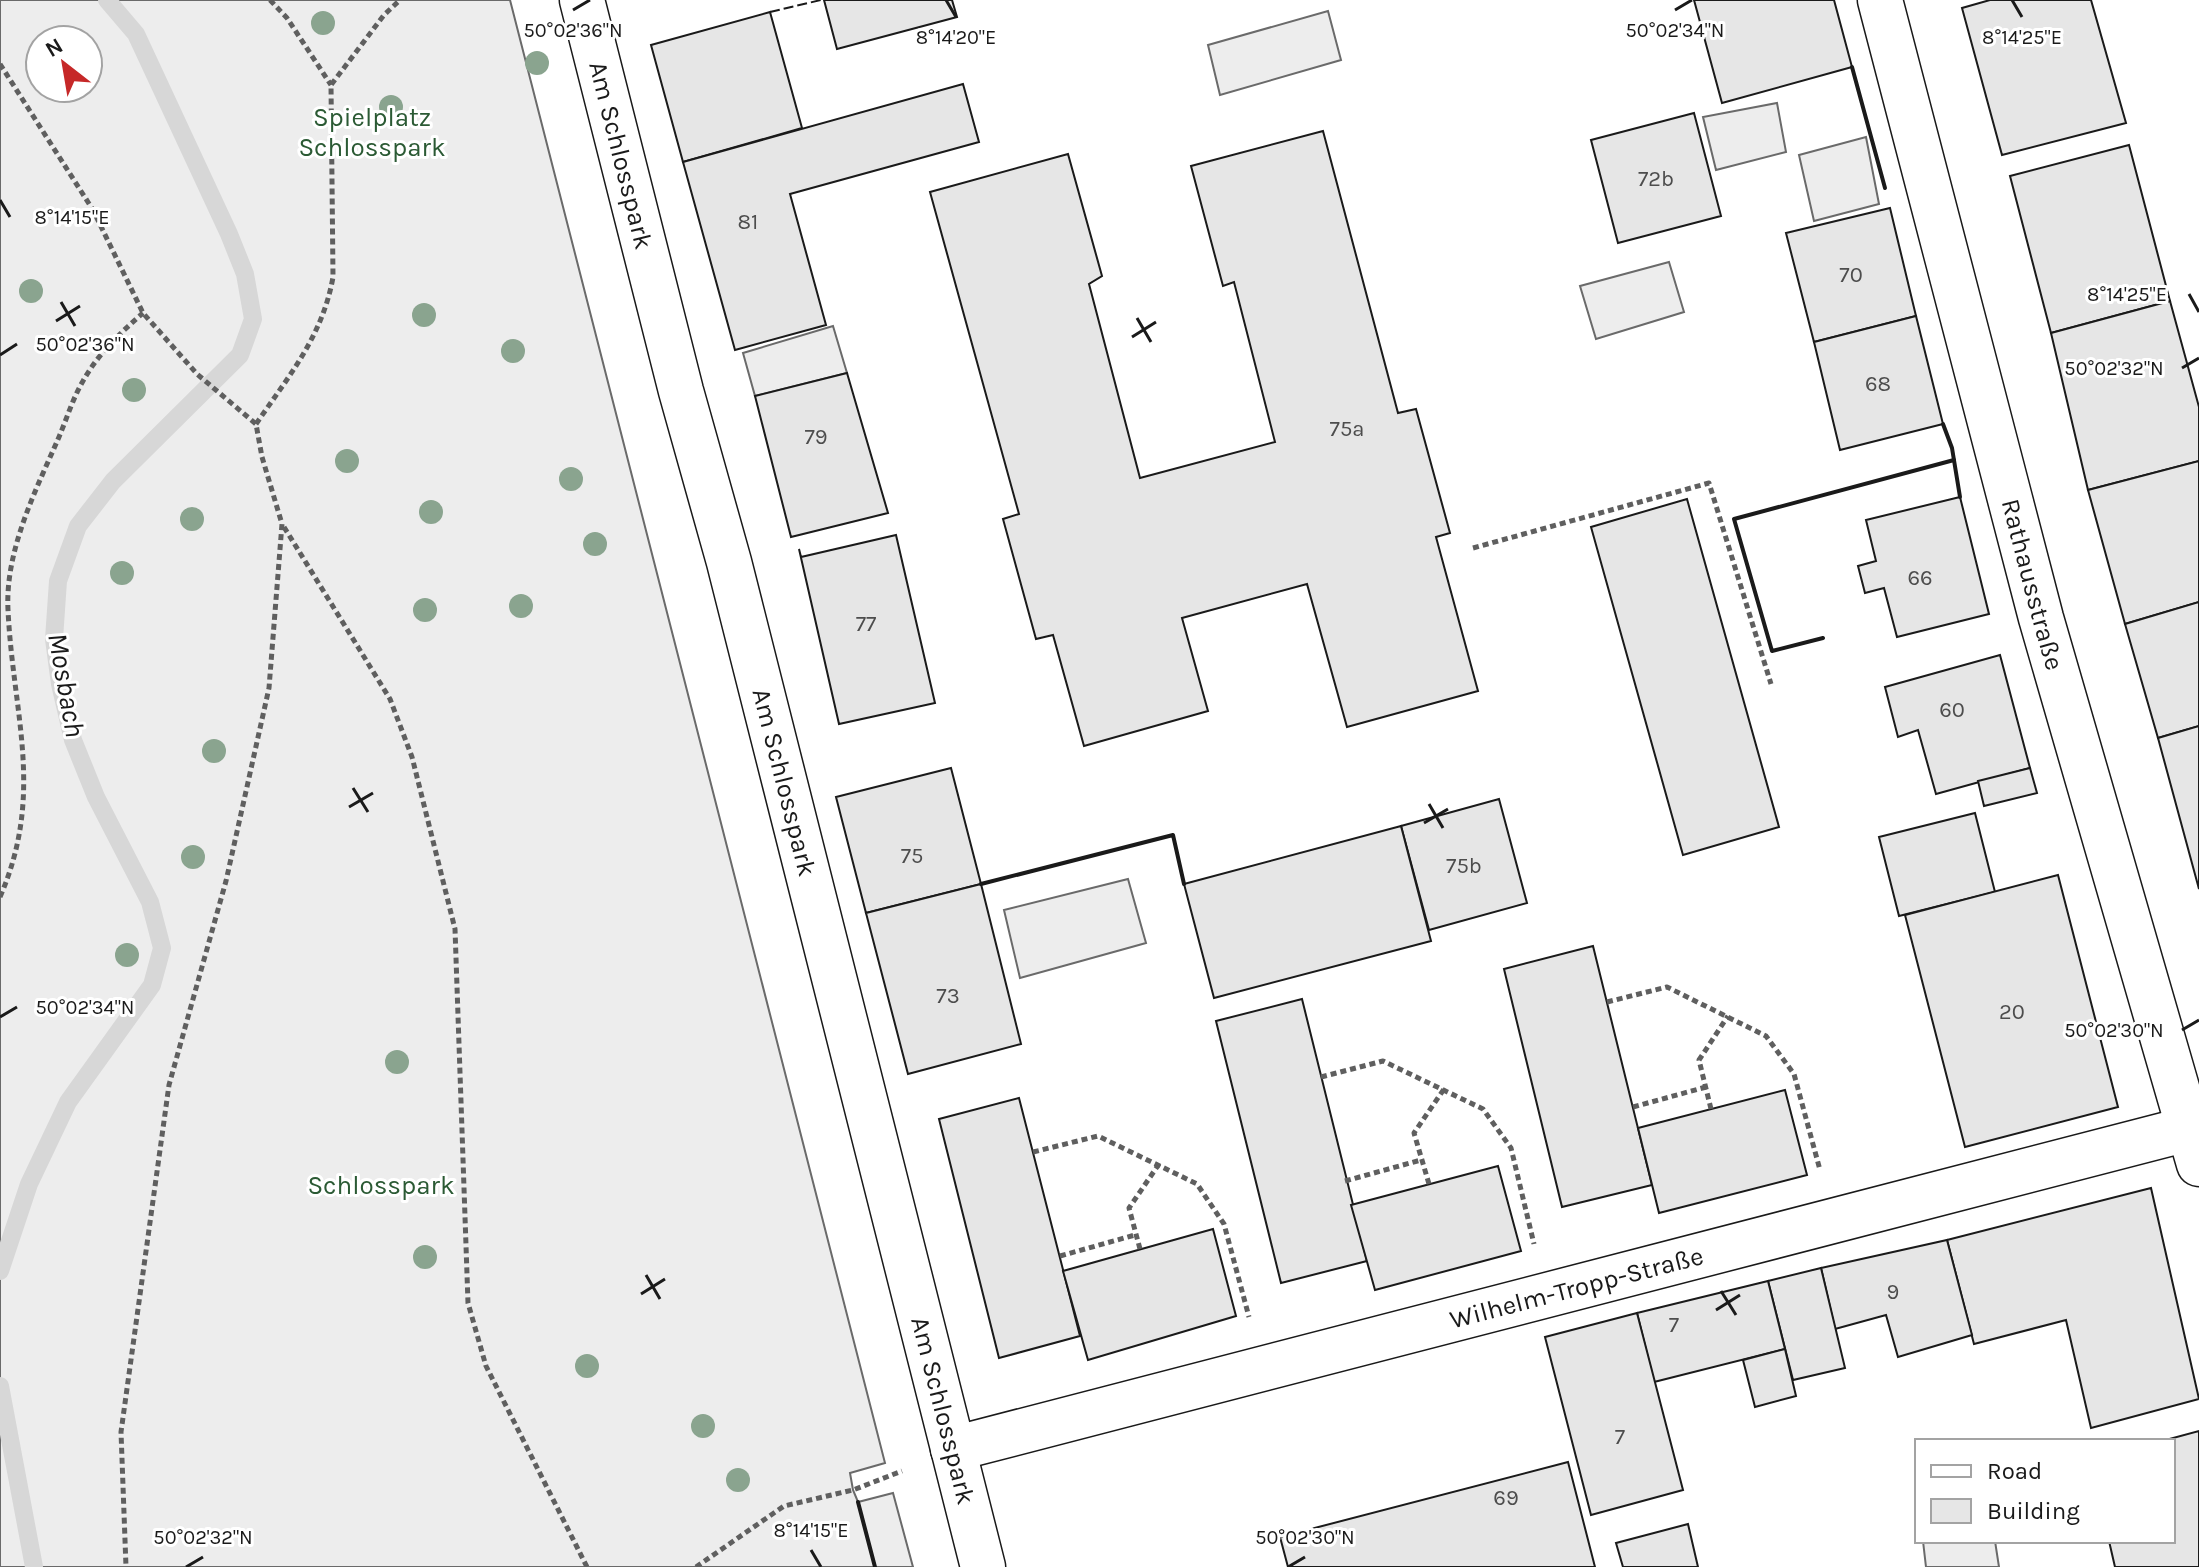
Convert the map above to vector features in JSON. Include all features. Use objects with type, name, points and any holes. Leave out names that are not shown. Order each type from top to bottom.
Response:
[{"type":"street","name":"Am Schlosspark","points":[[582,0],[681,391],[729,562],[983,1567]]},
{"type":"street","name":"Rathausstraße","points":[[1880,0],[2041,618],[2196,1140]]},
{"type":"street","name":"Wilhelm-Tropp-Straße","points":[[953,1449],[1833,1221],[2196,1140]]},
{"type":"path","points":[[256,424],[315,339],[328,304],[333,277],[331,85],[287,18],[270,0]]},
{"type":"path","points":[[331,85],[384,15],[400,0]]},
{"type":"path","points":[[0,64],[93,210],[143,313],[197,374],[256,424],[262,457],[282,524],[390,699],[412,757],[455,929],[468,1303],[486,1366],[587,1567]]},
{"type":"path","points":[[0,897],[21,834],[27,778],[8,607],[14,554],[23,524],[83,380],[116,337],[143,313]]},
{"type":"path","points":[[1473,548],[1709,483],[1771,684]]},
{"type":"path","points":[[126,1567],[121,1432],[169,1085],[226,881],[269,688],[282,524]]},
{"type":"path","points":[[1607,1002],[1667,987],[1766,1036],[1794,1074],[1833,1221]]},
{"type":"path","points":[[1711,1109],[1699,1060],[1728,1016]]},
{"type":"path","points":[[1321,1077],[1383,1061],[1483,1109],[1511,1148],[1547,1296]]},
{"type":"path","points":[[1633,1107],[1706,1087]]},
{"type":"path","points":[[1429,1184],[1414,1133],[1444,1089]]},
{"type":"path","points":[[1033,1152],[1098,1136],[1197,1184],[1224,1224],[1262,1369]]},
{"type":"path","points":[[1345,1181],[1421,1160]]},
{"type":"path","points":[[1140,1249],[1129,1208],[1159,1164]]},
{"type":"path","points":[[1060,1256],[1135,1235]]},
{"type":"path","points":[[696,1567],[784,1506],[853,1490]]},
{"type":"shaded area","name":"Schlosspark","points":[[0,0],[510,0],[885,1463],[850,1473],[853,1490],[858,1502],[893,1493],[913,1567],[0,1567]]},
{"type":"shaded area","points":[[1328,11],[1341,60],[1220,95],[1208,45]]},
{"type":"shaded area","points":[[1777,103],[1786,152],[1716,170],[1703,117]]},
{"type":"shaded area","points":[[1866,137],[1879,204],[1814,221],[1799,155]]},
{"type":"shaded area","points":[[1669,262],[1684,312],[1596,339],[1580,286]]},
{"type":"shaded area","points":[[833,326],[847,373],[755,396],[743,353]]},
{"type":"shaded area","points":[[1128,879],[1146,943],[1020,978],[1004,910]]},
{"type":"shaded area","points":[[1923,1543],[1995,1543],[1999,1567],[1926,1567]]},
{"type":"building","points":[[824,0],[952,0],[957,17],[837,49]]},
{"type":"building","points":[[1694,0],[1834,0],[1852,67],[1722,103]]},
{"type":"building","points":[[1990,0],[2091,0],[2126,123],[2002,155],[1962,8]]},
{"type":"building","points":[[770,12],[802,128],[683,162],[651,45]]},
{"type":"building","points":[[963,84],[979,142],[790,194],[826,325],[735,350],[683,162]]},
{"type":"building","points":[[1694,113],[1721,216],[1618,243],[1591,140]]},
{"type":"building","points":[[1323,131],[1398,413],[1416,409],[1450,533],[1436,537],[1478,691],[1347,727],[1307,584],[1182,618],[1208,711],[1084,746],[1053,635],[1036,639],[1003,519],[1019,514],[930,192],[1068,154],[1102,276],[1089,284],[1140,478],[1275,442],[1234,282],[1223,286],[1191,166]]},
{"type":"building","points":[[2129,145],[2170,301],[2051,333],[2010,176]]},
{"type":"building","points":[[1890,208],[1916,316],[1814,342],[1786,233]]},
{"type":"building","points":[[2170,301],[2199,407],[2199,461],[2088,490],[2051,333]]},
{"type":"building","points":[[1916,316],[1943,424],[1840,450],[1814,342]]},
{"type":"building","points":[[847,373],[888,513],[791,537],[755,396]]},
{"type":"building","points":[[2199,461],[2199,602],[2125,624],[2088,490]]},
{"type":"building","points":[[1960,497],[1989,614],[1897,637],[1884,588],[1865,593],[1858,566],[1876,561],[1866,520]]},
{"type":"building","points":[[1687,499],[1779,827],[1683,855],[1591,527]]},
{"type":"building","points":[[896,535],[935,703],[839,724],[799,549],[801,557]]},
{"type":"building","points":[[2199,602],[2199,726],[2158,738],[2125,624]]},
{"type":"building","points":[[2000,655],[2030,768],[1936,794],[1918,730],[1898,737],[1885,687]]},
{"type":"building","points":[[2199,726],[2199,889],[2158,738]]},
{"type":"building","points":[[951,768],[981,884],[866,913],[836,797]]},
{"type":"building","points":[[2030,768],[2037,793],[1984,806],[1978,781]]},
{"type":"building","points":[[1499,799],[1527,903],[1429,930],[1401,826]]},
{"type":"building","points":[[1975,813],[1995,892],[1899,916],[1879,837]]},
{"type":"building","points":[[1401,826],[1431,941],[1214,998],[1184,884]]},
{"type":"building","points":[[2058,875],[2118,1107],[1965,1147],[1905,915]]},
{"type":"building","points":[[981,884],[1021,1044],[908,1074],[866,913]]},
{"type":"building","points":[[1593,946],[1652,1185],[1562,1207],[1504,969]]},
{"type":"building","points":[[1302,999],[1367,1261],[1281,1283],[1216,1021]]},
{"type":"building","points":[[1785,1090],[1807,1175],[1659,1213],[1638,1128]]},
{"type":"building","points":[[1019,1098],[1080,1336],[999,1358],[939,1119]]},
{"type":"building","points":[[1498,1166],[1521,1251],[1375,1290],[1351,1205]]},
{"type":"building","points":[[2151,1188],[2199,1399],[2091,1428],[2066,1320],[1974,1344],[1947,1240]]},
{"type":"building","points":[[1213,1229],[1236,1316],[1088,1360],[1063,1271]]},
{"type":"building","points":[[1947,1240],[1972,1335],[1898,1357],[1886,1315],[1835,1329],[1821,1268]]},
{"type":"building","points":[[1821,1268],[1845,1368],[1793,1380],[1768,1281]]},
{"type":"building","points":[[1768,1281],[1785,1349],[1654,1382],[1637,1313]]},
{"type":"building","points":[[1637,1313],[1683,1490],[1591,1515],[1545,1337]]},
{"type":"building","points":[[1785,1349],[1796,1396],[1755,1407],[1743,1360]]},
{"type":"building","points":[[2199,1431],[2199,1567],[2115,1567],[2109,1543],[2175,1543],[2175,1439],[2169,1439]]},
{"type":"building","points":[[1568,1462],[1595,1567],[1288,1567],[1280,1537]]},
{"type":"building","points":[[1688,1524],[1698,1567],[1623,1567],[1616,1543]]},
{"type":"waterway","name":"Mosbach","points":[[0,1271],[29,1184],[68,1102],[152,985],[162,948],[150,902],[96,797],[73,740],[60,684],[54,639],[58,581],[78,526],[113,481],[240,355],[253,319],[245,274],[229,234],[136,34],[107,0]]},
{"type":"waterway","name":"Mosbach","points":[[0,1386],[34,1567]]},
{"type":"fence","points":[[770,12],[821,0]]},
{"type":"wall","points":[[1852,67],[1885,188]]},
{"type":"wall","points":[[1943,424],[1952,448],[1960,497]]},
{"type":"wall","points":[[1823,638],[1772,651],[1734,519],[1954,460]]},
{"type":"wall","points":[[981,884],[1173,835],[1184,884]]},
{"type":"wall","points":[[858,1502],[875,1567]]},
{"type":"park label","name":"Spielplatz Schlosspark","points":[[372,132]]}]
